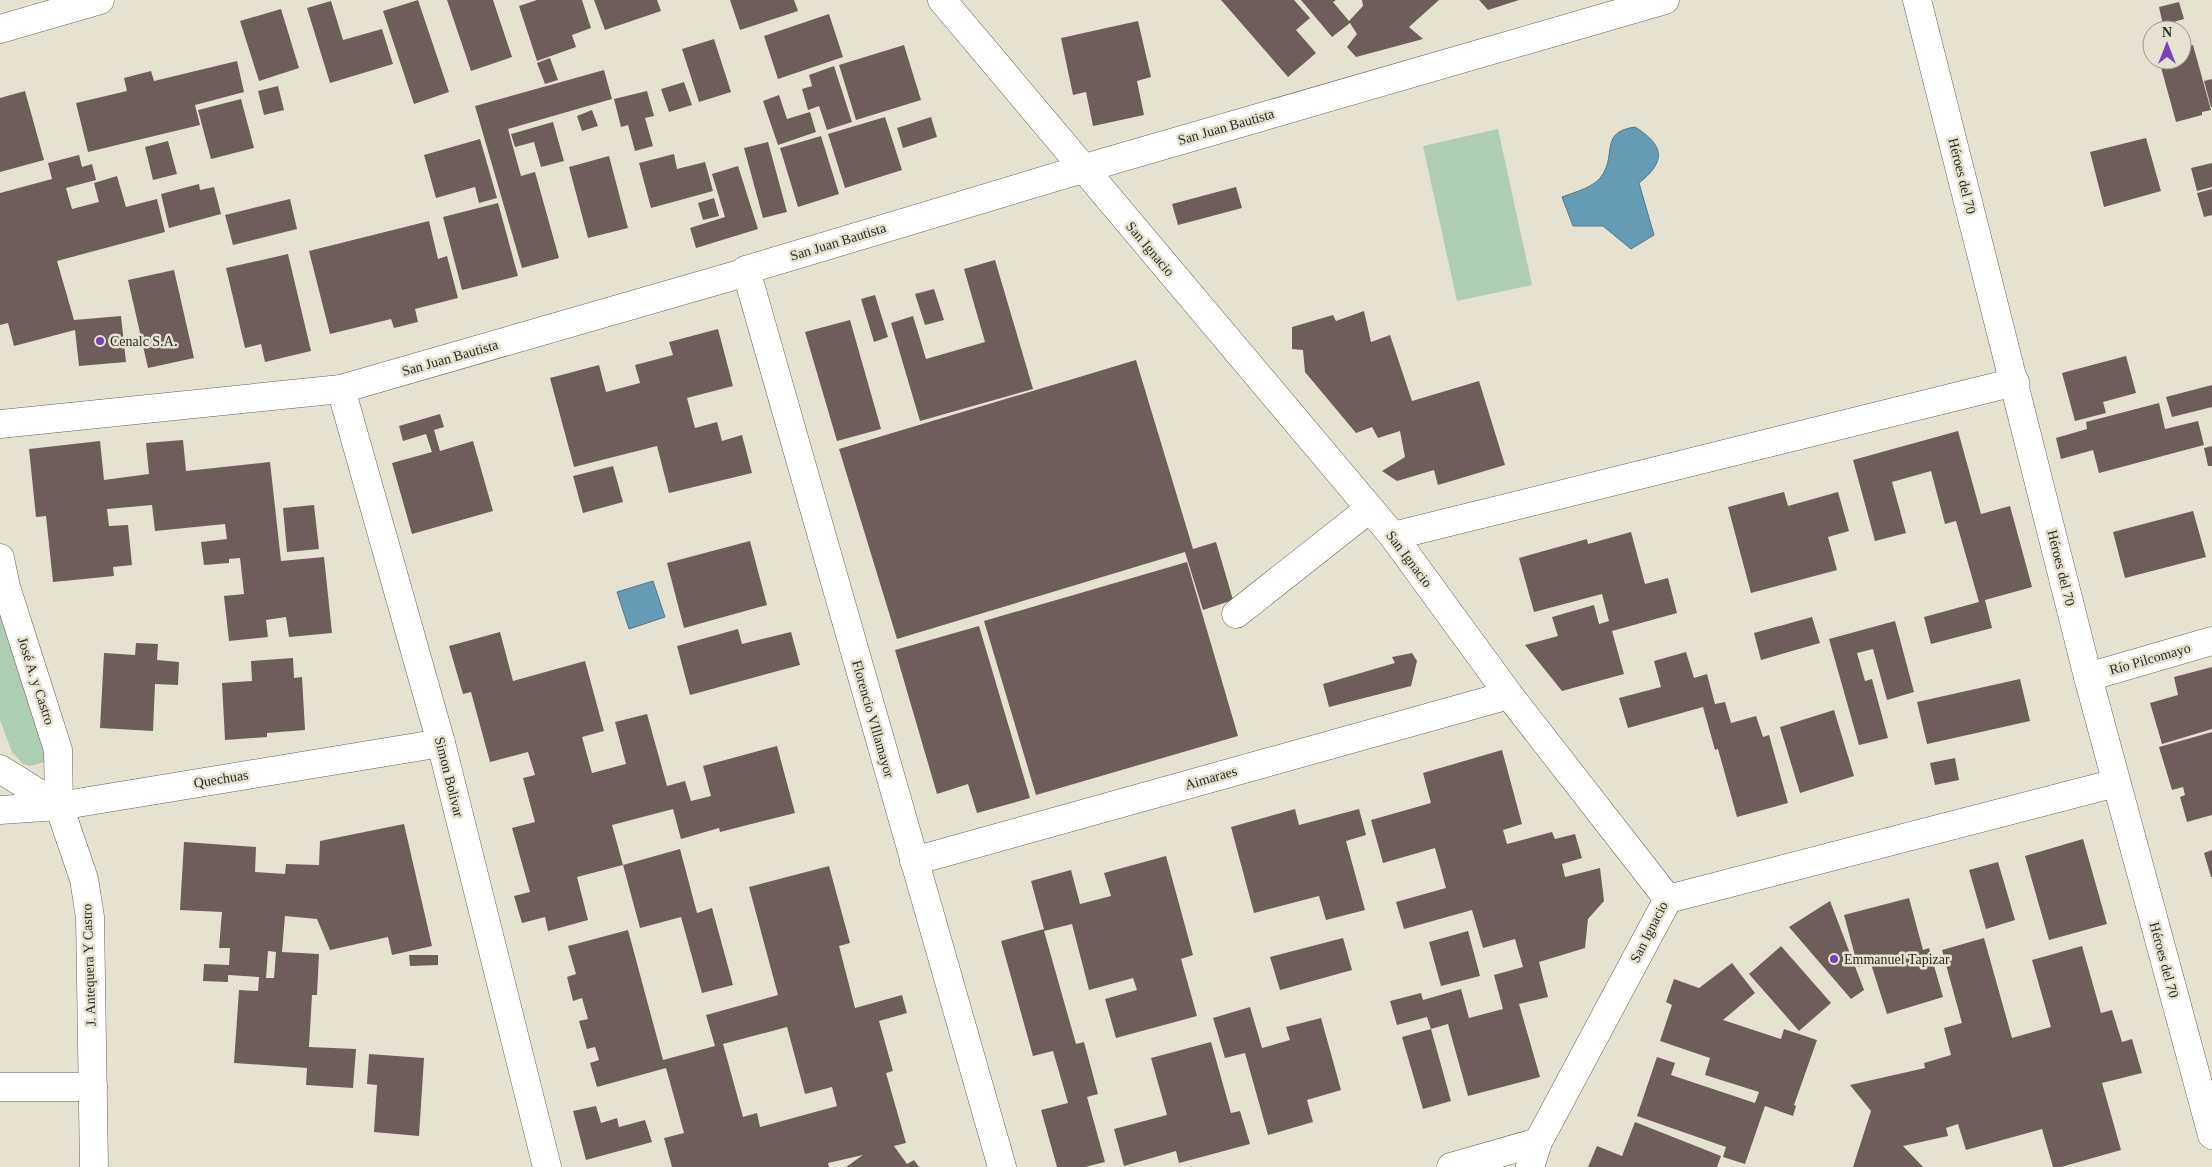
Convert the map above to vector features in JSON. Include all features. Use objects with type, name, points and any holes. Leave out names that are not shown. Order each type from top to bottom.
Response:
[{"type":"street","points":[[0,29],[100,0]]},
{"type":"street","name":"San Ignacio","points":[[942,0],[1082,169],[1393,536],[1508,695],[1668,899],[1534,1154]]},
{"type":"street","name":"San Juan Bautista","points":[[0,424],[341,389],[740,274],[746,270],[1082,169],[1665,0]]},
{"type":"street","name":"Héroes del 70","points":[[1917,0],[2015,382],[2088,678],[2212,1135]]},
{"type":"street","name":"Florencio VIllamayor","points":[[746,270],[1002,1167]]},
{"type":"street","points":[[1393,536],[2015,382]]},
{"type":"street","name":"Simon Bolivar","points":[[341,389],[441,743],[546,1167]]},
{"type":"street","points":[[1236,614],[1369,509]]},
{"type":"street","name":"José A. y Castro","points":[[0,558],[6,587],[58,750],[59,806]]},
{"type":"street","name":"Río Pilcomayo","points":[[2088,678],[2212,641]]},
{"type":"street","name":"Aimaraes","points":[[914,861],[1508,695]]},
{"type":"street","name":"Quechuas","points":[[0,810],[59,806],[441,743]]},
{"type":"street","points":[[0,770],[59,806]]},
{"type":"street","points":[[1668,899],[2116,783]]},
{"type":"street","name":"J. Antequera Y Castro","points":[[59,806],[84,879],[90,917],[94,1167]]},
{"type":"street","points":[[0,1088],[93,1087]]},
{"type":"street","points":[[1450,1167],[1534,1154]]},
{"type":"green space","points":[[1498,129],[1532,285],[1457,301],[1423,146]]},
{"type":"green space","points":[[0,569],[48,745],[45,762],[30,766],[23,764],[12,752],[0,720]]},
{"type":"water","points":[[1635,127],[1652,140],[1656,147],[1658,160],[1654,168],[1639,183],[1654,235],[1631,249],[1603,226],[1573,226],[1562,197],[1585,188],[1600,179],[1607,166],[1613,139],[1624,130]]},
{"type":"water","points":[[653,581],[665,617],[629,629],[617,592]]},
{"type":"building","points":[[418,0],[449,92],[414,104],[383,11]]},
{"type":"building","points":[[447,0],[493,0],[512,57],[471,71]]},
{"type":"building","points":[[537,0],[582,0],[591,28],[572,35],[576,47],[537,61],[519,6]]},
{"type":"building","points":[[594,0],[657,0],[661,11],[605,30]]},
{"type":"building","points":[[730,0],[794,0],[798,11],[740,30]]},
{"type":"building","points":[[1221,0],[1294,0],[1310,18],[1296,30],[1316,53],[1288,77]]},
{"type":"building","points":[[1301,0],[1336,0],[1333,2],[1349,21],[1363,6],[1362,0],[1439,0],[1409,27],[1423,39],[1356,57],[1347,47],[1357,34],[1350,23],[1332,37]]},
{"type":"building","points":[[1479,0],[1519,0],[1488,10]]},
{"type":"building","points":[[331,1],[343,40],[382,29],[393,64],[330,83],[307,8]]},
{"type":"building","points":[[2179,2],[2184,19],[2162,20],[2159,7]]},
{"type":"building","points":[[281,9],[299,68],[259,81],[240,21]]},
{"type":"building","points":[[829,14],[843,57],[778,79],[764,36]]},
{"type":"building","points":[[1138,21],[1151,77],[1137,81],[1144,115],[1093,126],[1086,92],[1073,95],[1061,38]]},
{"type":"building","points":[[714,39],[731,92],[699,102],[682,49]]},
{"type":"building","points":[[904,45],[921,100],[856,120],[839,65]]},
{"type":"building","points":[[2193,45],[2211,110],[2202,112],[2202,115],[2176,122],[2162,70],[2192,70]]},
{"type":"building","points":[[550,58],[558,80],[545,84],[537,63]]},
{"type":"building","points":[[237,61],[244,92],[195,105],[200,125],[88,152],[76,103],[127,91],[124,78],[151,71],[154,81]]},
{"type":"building","points":[[834,66],[852,122],[827,130],[819,106],[808,110],[802,89],[812,86],[809,75]]},
{"type":"building","points":[[604,70],[612,99],[508,129],[521,176],[535,172],[559,258],[522,268],[475,106]]},
{"type":"building","points":[[2212,79],[2212,107],[2211,107],[2204,81]]},
{"type":"building","points":[[684,82],[692,105],[669,112],[661,89]]},
{"type":"building","points":[[278,86],[284,110],[264,115],[258,91]]},
{"type":"building","points":[[25,91],[44,160],[0,172],[0,98]]},
{"type":"building","points":[[647,91],[654,116],[645,118],[653,146],[635,151],[628,125],[621,127],[614,99]]},
{"type":"building","points":[[779,95],[787,119],[810,112],[816,132],[778,145],[763,101]]},
{"type":"building","points":[[241,99],[254,148],[211,159],[198,110]]},
{"type":"building","points":[[592,110],[598,126],[582,131],[577,116]]},
{"type":"building","points":[[885,117],[902,170],[845,188],[828,134]]},
{"type":"building","points":[[931,117],[937,137],[903,148],[897,128]]},
{"type":"building","points":[[553,122],[564,161],[541,167],[534,142],[515,147],[511,134]]},
{"type":"building","points":[[821,136],[839,194],[798,207],[780,148]]},
{"type":"building","points":[[2146,138],[2161,191],[2104,207],[2090,152]]},
{"type":"building","points":[[480,139],[497,198],[479,203],[475,187],[436,198],[424,155]]},
{"type":"building","points":[[168,141],[177,174],[153,180],[145,147]]},
{"type":"building","points":[[768,142],[787,212],[763,218],[744,148]]},
{"type":"building","points":[[674,154],[677,169],[705,162],[713,191],[651,208],[639,163]]},
{"type":"building","points":[[79,155],[82,167],[92,164],[96,180],[66,188],[72,209],[99,202],[94,183],[117,176],[126,207],[157,199],[165,232],[57,261],[74,320],[121,316],[126,362],[79,366],[75,330],[14,346],[8,323],[0,325],[0,193],[52,179],[48,163]]},
{"type":"building","points":[[609,156],[628,228],[588,238],[569,167]]},
{"type":"building","points":[[2212,163],[2212,187],[2197,191],[2191,168]]},
{"type":"building","points":[[738,166],[758,229],[696,248],[690,228],[725,217],[712,174]]},
{"type":"building","points":[[199,184],[200,190],[214,187],[221,214],[169,228],[161,194]]},
{"type":"building","points":[[1236,187],[1242,208],[1178,225],[1172,204]]},
{"type":"building","points":[[2212,189],[2212,215],[2204,217],[2197,193]]},
{"type":"building","points":[[714,198],[719,216],[703,220],[698,203]]},
{"type":"building","points":[[290,199],[297,229],[233,245],[225,215]]},
{"type":"building","points":[[498,203],[518,276],[462,290],[443,217]]},
{"type":"building","points":[[429,221],[438,259],[447,256],[458,298],[415,309],[418,322],[394,328],[391,319],[330,334],[309,251]]},
{"type":"building","points":[[288,254],[311,351],[265,362],[261,344],[245,348],[226,268]]},
{"type":"building","points":[[995,260],[1033,389],[920,421],[891,323],[913,316],[926,359],[985,342],[964,269]]},
{"type":"building","points":[[174,270],[194,358],[148,368],[128,280]]},
{"type":"building","points":[[934,289],[944,320],[925,325],[915,294]]},
{"type":"building","points":[[875,295],[888,337],[874,342],[861,299]]},
{"type":"building","points":[[1364,311],[1371,342],[1390,335],[1412,401],[1479,381],[1505,465],[1438,485],[1434,470],[1397,481],[1382,471],[1405,457],[1400,431],[1378,438],[1372,427],[1356,433],[1305,372],[1303,350],[1292,349],[1292,327],[1333,315],[1336,321]]},
{"type":"building","points":[[850,320],[881,429],[837,441],[805,332]]},
{"type":"building","points":[[718,329],[733,386],[687,398],[695,428],[717,422],[722,441],[742,435],[752,473],[669,493],[657,446],[574,467],[550,378],[599,365],[606,392],[640,383],[635,365],[673,355],[669,342]]},
{"type":"building","points":[[2126,356],[2136,393],[2103,402],[2106,413],[2075,421],[2062,373]]},
{"type":"building","points":[[1136,360],[1193,549],[1216,542],[1233,600],[1203,610],[1185,552],[897,639],[839,449]]},
{"type":"building","points":[[2212,385],[2212,407],[2172,417],[2166,397]]},
{"type":"building","points":[[2159,403],[2165,429],[2198,421],[2204,445],[2099,473],[2093,450],[2061,459],[2056,438],[2087,429],[2086,422]]},
{"type":"building","points":[[440,414],[444,427],[434,430],[440,451],[473,441],[493,511],[412,534],[392,463],[432,452],[426,434],[403,441],[399,426]]},
{"type":"building","points":[[1958,431],[1981,514],[2010,506],[2032,587],[1985,600],[1992,628],[1931,644],[1924,617],[1979,602],[1956,521],[1945,524],[1931,471],[1892,482],[1906,533],[1875,541],[1853,460]]},
{"type":"building","points":[[183,440],[186,471],[270,462],[281,561],[324,557],[332,633],[289,637],[286,617],[266,620],[268,637],[229,641],[224,596],[244,594],[240,558],[229,559],[229,563],[204,565],[201,542],[227,539],[225,524],[155,531],[152,505],[107,509],[109,526],[128,525],[132,565],[113,567],[114,576],[53,582],[46,516],[36,517],[29,449],[100,441],[104,480],[149,474],[146,443]]},
{"type":"building","points":[[2212,446],[2212,466],[2208,466],[2204,448]]},
{"type":"building","points":[[613,466],[623,502],[583,513],[573,476]]},
{"type":"building","points":[[1784,492],[1788,506],[1838,492],[1849,531],[1828,537],[1837,570],[1751,593],[1728,507]]},
{"type":"building","points":[[314,505],[319,549],[287,552],[283,508]]},
{"type":"building","points":[[2193,511],[2206,557],[2125,578],[2113,532]]},
{"type":"building","points":[[1631,532],[1645,584],[1668,578],[1677,613],[1612,631],[1624,674],[1562,691],[1525,645],[1558,636],[1552,617],[1594,605],[1599,624],[1609,621],[1602,594],[1534,612],[1519,558],[1587,539],[1588,544]]},
{"type":"building","points":[[750,541],[767,605],[684,628],[667,563]]},
{"type":"building","points":[[1187,562],[1238,736],[1036,795],[984,621]]},
{"type":"building","points":[[1812,617],[1820,643],[1761,660],[1754,633]]},
{"type":"building","points":[[1895,621],[1914,692],[1887,700],[1873,649],[1857,653],[1865,681],[1872,679],[1888,738],[1859,745],[1829,639]]},
{"type":"building","points":[[979,626],[1030,798],[977,813],[968,784],[937,794],[895,650]]},
{"type":"building","points":[[738,629],[742,644],[791,632],[800,665],[690,695],[677,646]]},
{"type":"building","points":[[500,632],[513,681],[585,661],[604,731],[582,737],[592,773],[626,764],[615,722],[647,714],[667,786],[685,781],[691,801],[711,796],[703,766],[777,746],[795,813],[720,832],[719,828],[681,839],[673,809],[612,825],[623,865],[577,877],[588,920],[548,931],[545,917],[522,923],[514,896],[530,892],[512,828],[535,822],[523,778],[535,775],[528,752],[490,762],[471,692],[463,694],[449,646]]},
{"type":"building","points":[[136,643],[158,644],[157,660],[179,662],[178,685],[155,684],[153,731],[100,728],[104,653],[135,655]]},
{"type":"building","points":[[1686,652],[1694,678],[1707,674],[1715,704],[1725,702],[1731,723],[1756,716],[1763,737],[1769,735],[1788,803],[1737,817],[1718,749],[1715,750],[1703,707],[1628,728],[1619,698],[1661,687],[1654,661]]},
{"type":"building","points":[[1412,653],[1417,661],[1411,686],[1329,707],[1323,684],[1395,663],[1392,657]]},
{"type":"building","points":[[293,658],[294,678],[302,677],[305,730],[267,733],[267,737],[225,740],[222,683],[252,681],[251,661]]},
{"type":"building","points":[[2212,667],[2212,729],[2162,744],[2150,703],[2178,695],[2174,677]]},
{"type":"building","points":[[2020,679],[2030,721],[1927,744],[1917,702]]},
{"type":"building","points":[[1834,710],[1854,776],[1800,793],[1780,727]]},
{"type":"building","points":[[2212,732],[2212,815],[2187,822],[2180,797],[2185,795],[2183,787],[2172,790],[2159,747]]},
{"type":"building","points":[[1502,750],[1522,824],[1503,830],[1507,844],[1552,832],[1555,839],[1575,834],[1582,858],[1562,864],[1565,877],[1600,868],[1604,901],[1588,919],[1585,948],[1539,962],[1548,997],[1519,1004],[1540,1077],[1468,1096],[1448,1024],[1431,1029],[1427,1017],[1397,1025],[1390,1001],[1421,993],[1423,1000],[1461,989],[1469,1018],[1503,1009],[1494,975],[1523,967],[1515,939],[1483,948],[1472,910],[1404,929],[1396,902],[1446,888],[1435,848],[1383,863],[1371,820],[1431,803],[1423,773]]},
{"type":"building","points":[[1955,758],[1959,780],[1935,785],[1930,763]]},
{"type":"building","points":[[1295,809],[1299,825],[1359,809],[1366,835],[1346,841],[1365,910],[1326,920],[1319,896],[1254,913],[1231,827]]},
{"type":"building","points":[[404,824],[432,946],[392,955],[388,937],[330,950],[317,919],[285,916],[282,952],[319,954],[317,995],[312,995],[309,1047],[356,1049],[353,1088],[306,1085],[307,1068],[234,1063],[239,990],[258,991],[259,977],[228,975],[228,982],[203,981],[204,964],[229,965],[230,948],[219,948],[222,912],[180,910],[184,842],[256,847],[255,872],[285,874],[286,864],[319,865],[320,841]],"holes":[[[268,951],[276,952],[274,978],[266,978]]]},
{"type":"building","points":[[2083,839],[2107,924],[2049,940],[2025,856]]},
{"type":"building","points":[[680,849],[697,913],[712,908],[733,985],[702,993],[681,917],[640,928],[623,865]]},
{"type":"building","points":[[2212,850],[2212,877],[2211,877],[2204,853]]},
{"type":"building","points":[[1166,856],[1193,955],[1181,959],[1197,1016],[1116,1038],[1105,999],[1137,990],[1133,978],[1089,990],[1072,924],[1044,931],[1076,1044],[1084,1042],[1098,1094],[1087,1097],[1105,1162],[1085,1167],[1057,1167],[1041,1110],[1068,1103],[1053,1051],[1033,1056],[1001,941],[1044,929],[1031,881],[1071,870],[1080,904],[1111,896],[1104,873]]},
{"type":"building","points":[[1998,862],[2015,920],[1986,929],[1969,870]]},
{"type":"building","points":[[829,866],[850,943],[839,946],[855,1008],[902,995],[907,1013],[879,1021],[893,1071],[886,1073],[906,1143],[894,1146],[907,1164],[914,1160],[919,1167],[846,1167],[863,1155],[828,1163],[829,1167],[672,1167],[664,1138],[684,1133],[666,1068],[597,1087],[590,1063],[599,1060],[595,1047],[587,1049],[579,1021],[588,1019],[582,998],[573,1001],[567,977],[576,974],[568,946],[628,930],[663,1060],[715,1046],[706,1015],[778,995],[749,887]],"holes":[[[787,1027],[805,1094],[832,1087],[837,1106],[760,1127],[757,1113],[743,1117],[723,1044]]]},
{"type":"building","points":[[1909,898],[1923,950],[1929,948],[1943,997],[1887,1014],[1871,964],[1858,967],[1844,915]]},
{"type":"building","name":"Emmanuel Tapizar","points":[[1830,901],[1864,990],[1851,999],[1789,927]]},
{"type":"building","points":[[1468,931],[1480,976],[1441,986],[1429,942]]},
{"type":"building","points":[[1343,938],[1352,970],[1280,990],[1270,957]]},
{"type":"building","points":[[1984,938],[2012,1038],[2051,1027],[2032,960],[2082,946],[2101,1013],[2112,1010],[2122,1042],[2132,1039],[2142,1073],[2102,1083],[2121,1150],[2061,1167],[2053,1167],[2042,1129],[1966,1150],[1958,1124],[1946,1128],[1948,1136],[1903,1146],[1923,1167],[1853,1167],[1871,1111],[1850,1085],[1925,1068],[1924,1063],[1951,1055],[1944,1028],[1962,1023],[1942,950]]},
{"type":"building","points":[[1781,946],[1831,1003],[1799,1031],[1749,974]]},
{"type":"building","points":[[409,955],[438,955],[438,965],[410,966]]},
{"type":"building","points":[[1732,963],[1755,993],[1723,1020],[1781,1039],[1784,1029],[1817,1040],[1794,1105],[1796,1106],[1793,1116],[1765,1106],[1745,1164],[1723,1157],[1726,1147],[1637,1116],[1657,1057],[1675,1063],[1671,1075],[1755,1103],[1759,1092],[1705,1075],[1710,1058],[1660,1041],[1672,1005],[1666,1002],[1674,979],[1699,988]]},
{"type":"building","points":[[1250,1007],[1262,1048],[1290,1040],[1286,1027],[1321,1018],[1341,1090],[1307,1100],[1313,1122],[1268,1135],[1245,1053],[1225,1058],[1213,1018]]},
{"type":"building","points":[[1431,1029],[1451,1101],[1423,1109],[1402,1037]]},
{"type":"building","points":[[1211,1042],[1231,1113],[1240,1111],[1250,1144],[1179,1163],[1176,1151],[1124,1166],[1114,1129],[1167,1115],[1151,1058]]},
{"type":"building","points":[[369,1054],[424,1058],[419,1136],[374,1132],[377,1085],[367,1084]]},
{"type":"building","points":[[596,1106],[601,1123],[617,1118],[619,1127],[645,1120],[652,1142],[586,1160],[573,1111]]},
{"type":"building","points":[[1635,1122],[1721,1156],[1717,1167],[1588,1167],[1597,1146],[1622,1156]]},
{"type":"place","name":"Cenalc S.A.","points":[[100,341]]},
{"type":"place","name":"Emmanuel Tapizar","points":[[1834,959]]}]
